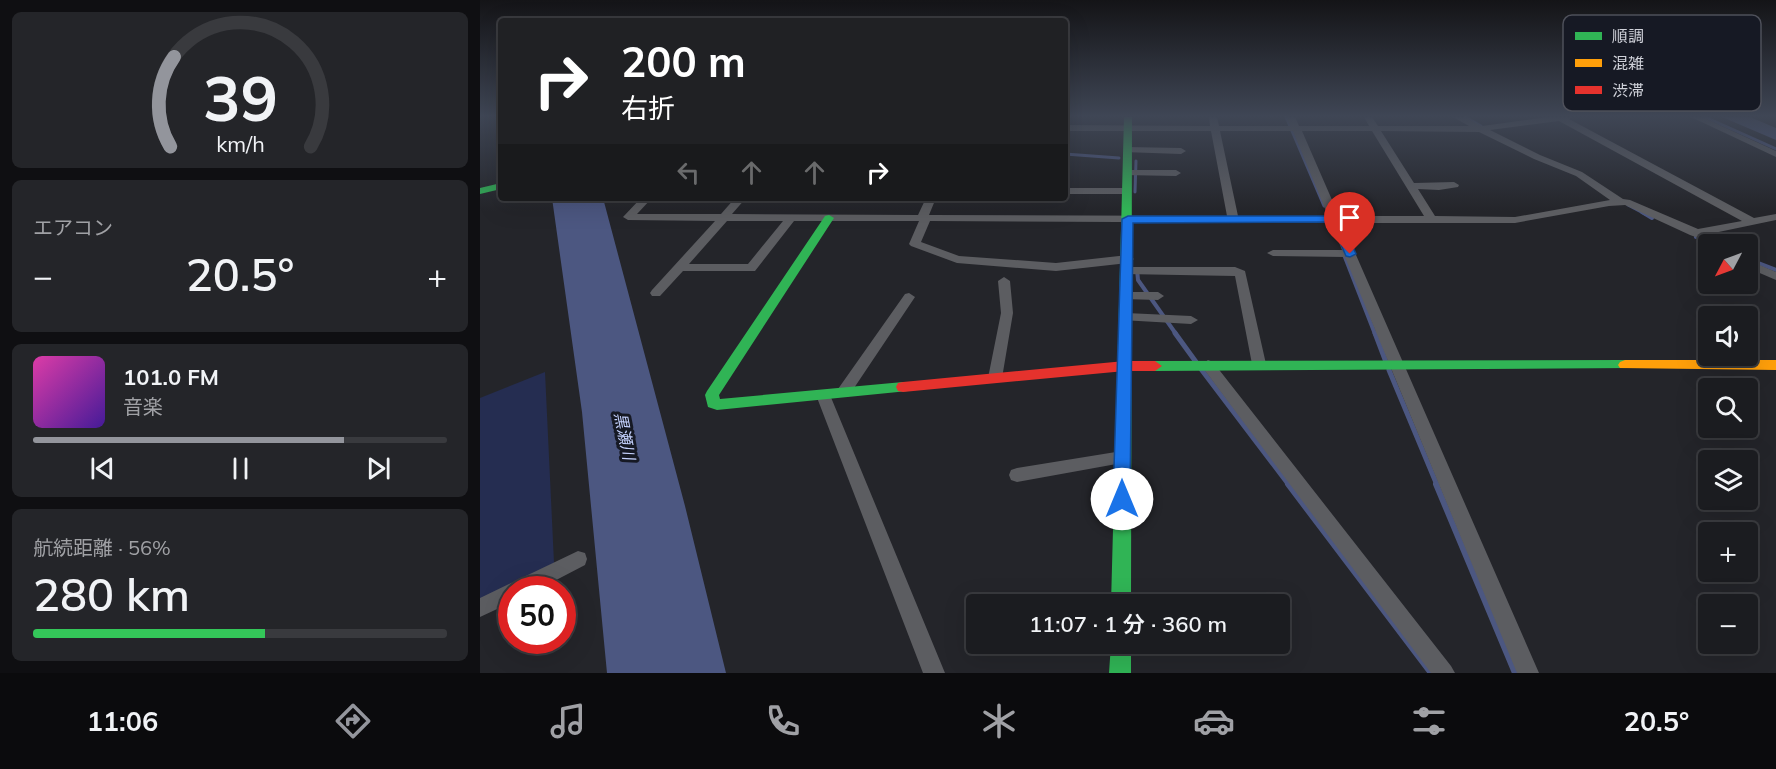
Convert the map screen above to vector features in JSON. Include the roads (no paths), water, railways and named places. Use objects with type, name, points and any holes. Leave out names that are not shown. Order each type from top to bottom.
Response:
[{"type":"main road","points":[[1121,594],[1122,457],[1128,265],[1127,150]]},
{"type":"main road","points":[[480,191],[498,187]]},
{"type":"main road","points":[[829,218],[712,395],[712,403],[717,405],[1125,366],[1776,364]]},
{"type":"main road","points":[[1120,673],[1121,654]]},
{"type":"street","points":[[1219,148],[1233,219]]},
{"type":"street","points":[[1304,148],[1528,673]]},
{"type":"street","points":[[1388,148],[1432,220]]},
{"type":"street","points":[[1522,148],[1579,174],[1622,203],[1698,235]]},
{"type":"street","points":[[1619,148],[1753,222]]},
{"type":"street","points":[[1127,150],[1181,151]]},
{"type":"street","points":[[1127,173],[1176,173]]},
{"type":"street","points":[[1411,186],[1454,185]]},
{"type":"street","points":[[1068,191],[1127,191]]},
{"type":"street","points":[[644,201],[628,217],[1515,220],[1609,203],[1622,203]]},
{"type":"street","points":[[656,293],[738,201]]},
{"type":"street","points":[[930,201],[915,244],[957,259],[1056,267],[1128,265],[1236,271],[1241,274],[1259,364]]},
{"type":"street","points":[[1609,203],[1698,243]]},
{"type":"street","points":[[1694,233],[1776,217]]},
{"type":"street","points":[[679,267],[752,268],[791,218]]},
{"type":"street","points":[[1273,253],[1350,254]]},
{"type":"street","points":[[1758,259],[1776,267]]},
{"type":"street","points":[[1758,268],[1776,276]]},
{"type":"street","points":[[995,378],[1007,313],[1005,281]]},
{"type":"street","points":[[1127,296],[1158,296]]},
{"type":"street","points":[[843,393],[909,297]]},
{"type":"street","points":[[1126,317],[1191,320]]},
{"type":"street","points":[[1208,365],[1443,673]]},
{"type":"street","points":[[823,395],[934,673]]},
{"type":"street","points":[[1017,475],[1122,457]]},
{"type":"street","points":[[545,576],[578,559]]},
{"type":"street","points":[[480,608],[498,599]]},
{"type":"water","name":"黒瀬川","points":[[552,201],[604,201],[685,506],[726,673],[607,673],[582,412]]},
{"type":"waterway","points":[[1299,148],[1324,206]]},
{"type":"waterway","points":[[1068,154],[1119,158]]},
{"type":"waterway","points":[[1135,192],[1136,161]]},
{"type":"waterway","points":[[1628,205],[1645,214]]},
{"type":"waterway","points":[[1642,212],[1652,218]]},
{"type":"waterway","points":[[1343,252],[1375,334]]},
{"type":"waterway","points":[[1758,263],[1776,270]]},
{"type":"waterway","points":[[1137,269],[1138,280],[1176,334]]},
{"type":"waterway","points":[[1175,333],[1196,362]]},
{"type":"waterway","points":[[1375,333],[1386,362]]},
{"type":"waterway","points":[[1201,369],[1289,485]]},
{"type":"waterway","points":[[1389,370],[1437,485]]},
{"type":"waterway","points":[[1288,484],[1431,673]]},
{"type":"waterway","points":[[1436,484],[1515,673]]}]
